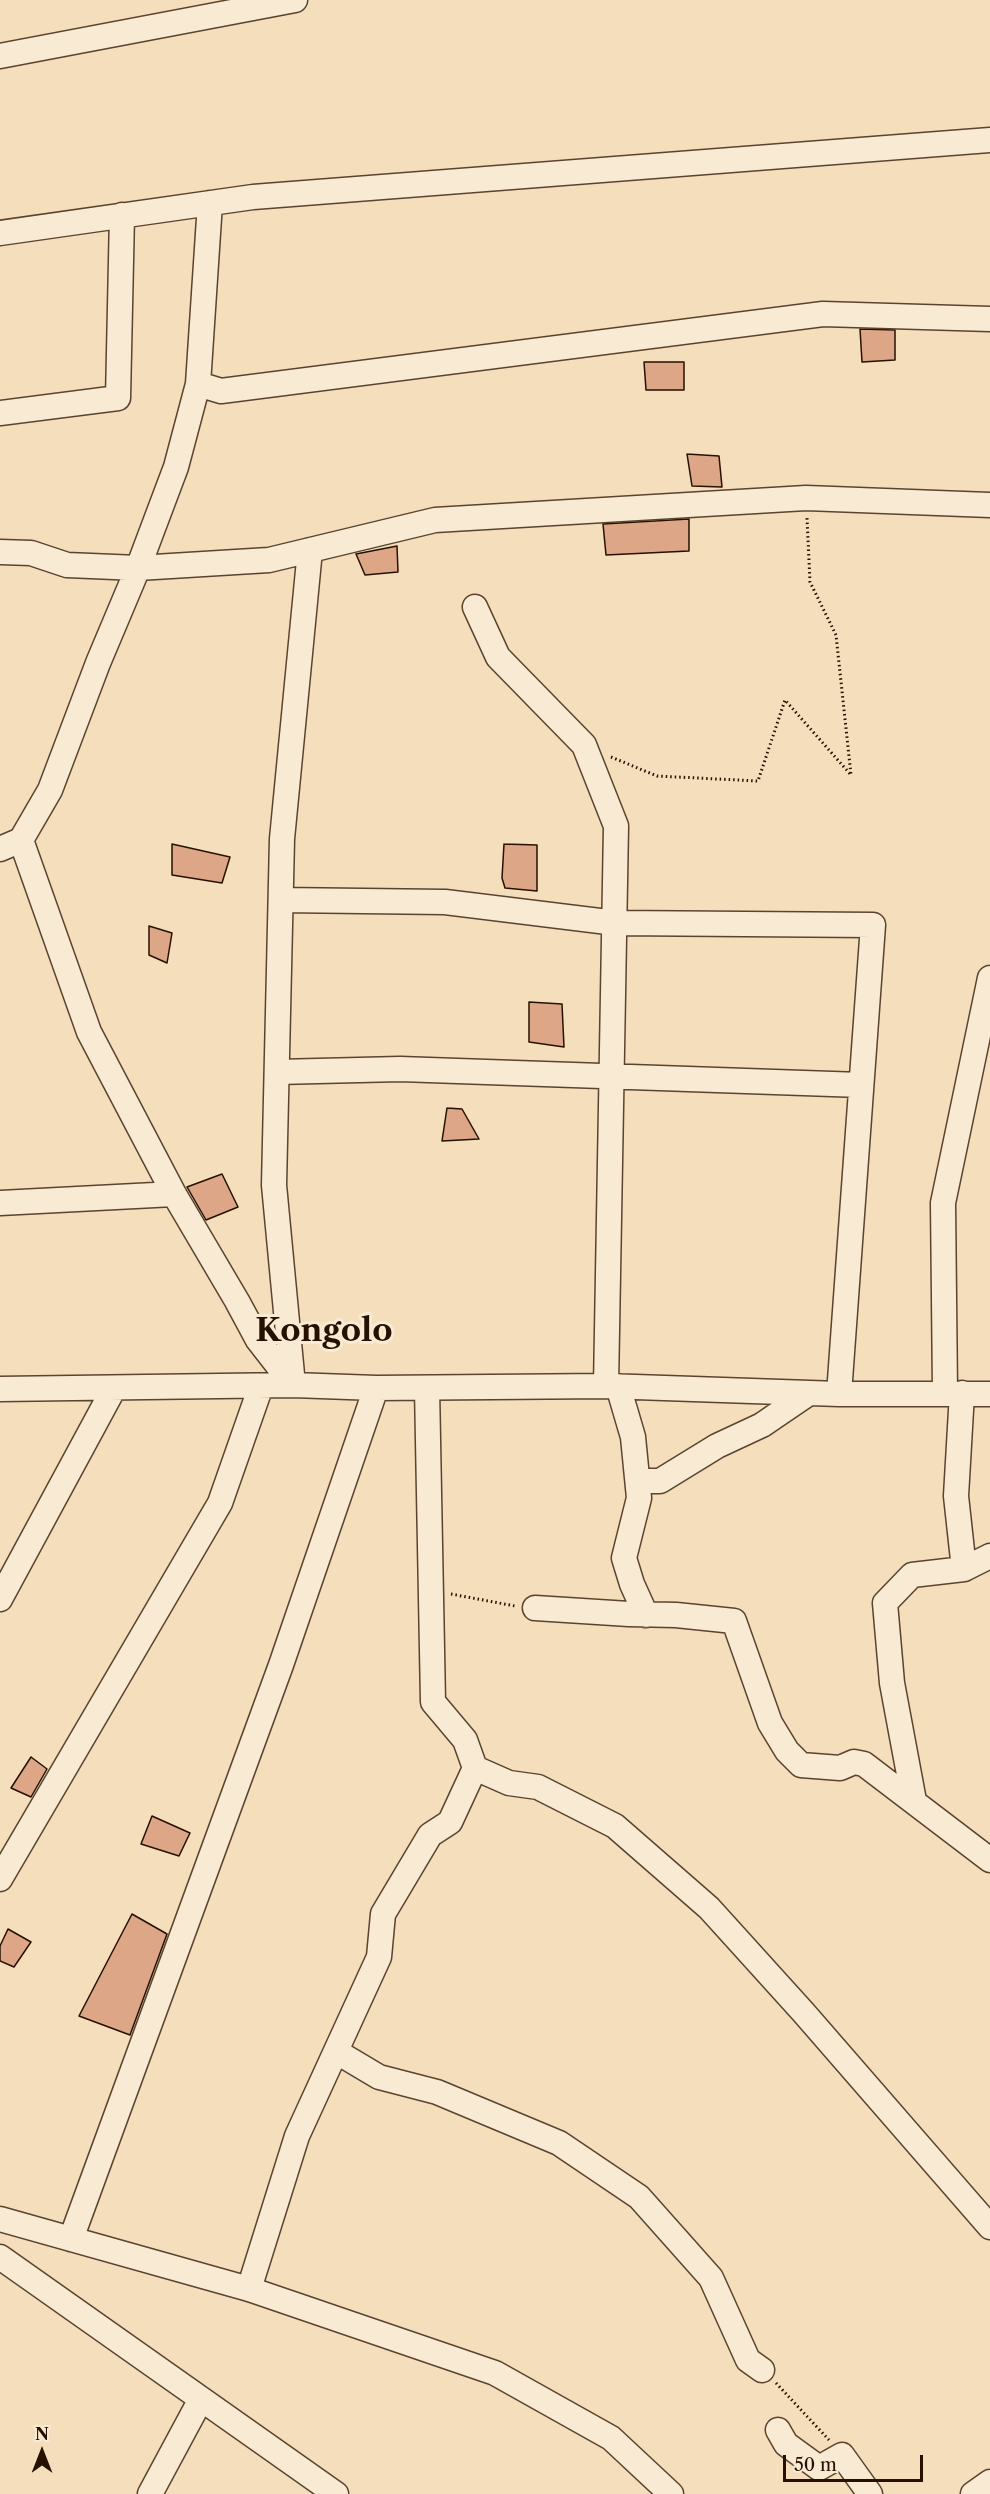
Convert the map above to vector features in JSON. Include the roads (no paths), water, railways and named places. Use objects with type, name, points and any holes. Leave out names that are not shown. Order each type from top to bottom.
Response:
[{"type":"street","points":[[0,56],[295,0]]},
{"type":"street","points":[[0,233],[253,197],[990,140]]},
{"type":"street","points":[[210,203],[198,384],[176,467],[50,790],[10,844],[89,1032],[174,1194],[258,1340],[293,1385]]},
{"type":"street","points":[[0,413],[118,398],[122,215]]},
{"type":"street","points":[[198,384],[220,391],[823,314],[990,319]]},
{"type":"street","points":[[0,552],[31,553],[67,565],[138,568],[268,560],[435,520],[806,498],[990,505]]},
{"type":"street","points":[[293,1385],[274,1185],[282,839],[310,550]]},
{"type":"street","points":[[475,607],[498,657],[584,745],[616,826],[612,1386],[633,1437],[638,1481],[639,1498],[624,1558],[632,1584],[646,1615]]},
{"type":"street","points":[[281,900],[445,902],[616,923],[873,925],[839,1394]]},
{"type":"street","points":[[964,1569],[956,1496],[943,1203],[990,978]]},
{"type":"street","points":[[277,1072],[400,1069],[861,1085]]},
{"type":"street","points":[[0,1203],[174,1194]]},
{"type":"street","points":[[0,1389],[293,1385],[376,1388],[612,1386],[839,1394],[953,1392],[990,1394]]},
{"type":"street","points":[[0,1879],[220,1503],[261,1386]]},
{"type":"street","points":[[0,1599],[114,1388]]},
{"type":"street","points":[[71,2239],[281,1665],[376,1388]]},
{"type":"street","points":[[249,2289],[297,2136],[380,1957],[383,1914],[430,1835],[450,1822],[475,1768],[465,1740],[433,1702],[427,1388]]},
{"type":"street","points":[[638,1481],[660,1481],[717,1446],[762,1425],[809,1393]]},
{"type":"street","points":[[914,1801],[892,1683],[885,1604],[912,1575],[964,1569],[990,1556]]},
{"type":"street","points":[[535,1608],[676,1615],[734,1621],[770,1723],[787,1751],[801,1766],[840,1768],[854,1762],[864,1764],[990,1860]]},
{"type":"street","points":[[475,1768],[509,1783],[538,1787],[615,1826],[709,1908],[804,2013],[990,2227]]},
{"type":"street","points":[[337,2052],[379,2077],[437,2092],[559,2143],[639,2197],[711,2278],[748,2360],[762,2370]]},
{"type":"street","points":[[0,2219],[249,2289],[495,2373],[611,2438],[671,2494]]},
{"type":"street","points":[[0,2257],[336,2494]]},
{"type":"street","points":[[150,2494],[201,2399]]},
{"type":"street","points":[[778,2430],[786,2444],[819,2469],[842,2455],[870,2494]]},
{"type":"street","points":[[973,2494],[990,2482]]},
{"type":"district","name":"Kongolo","points":[[324,1332]]}]
